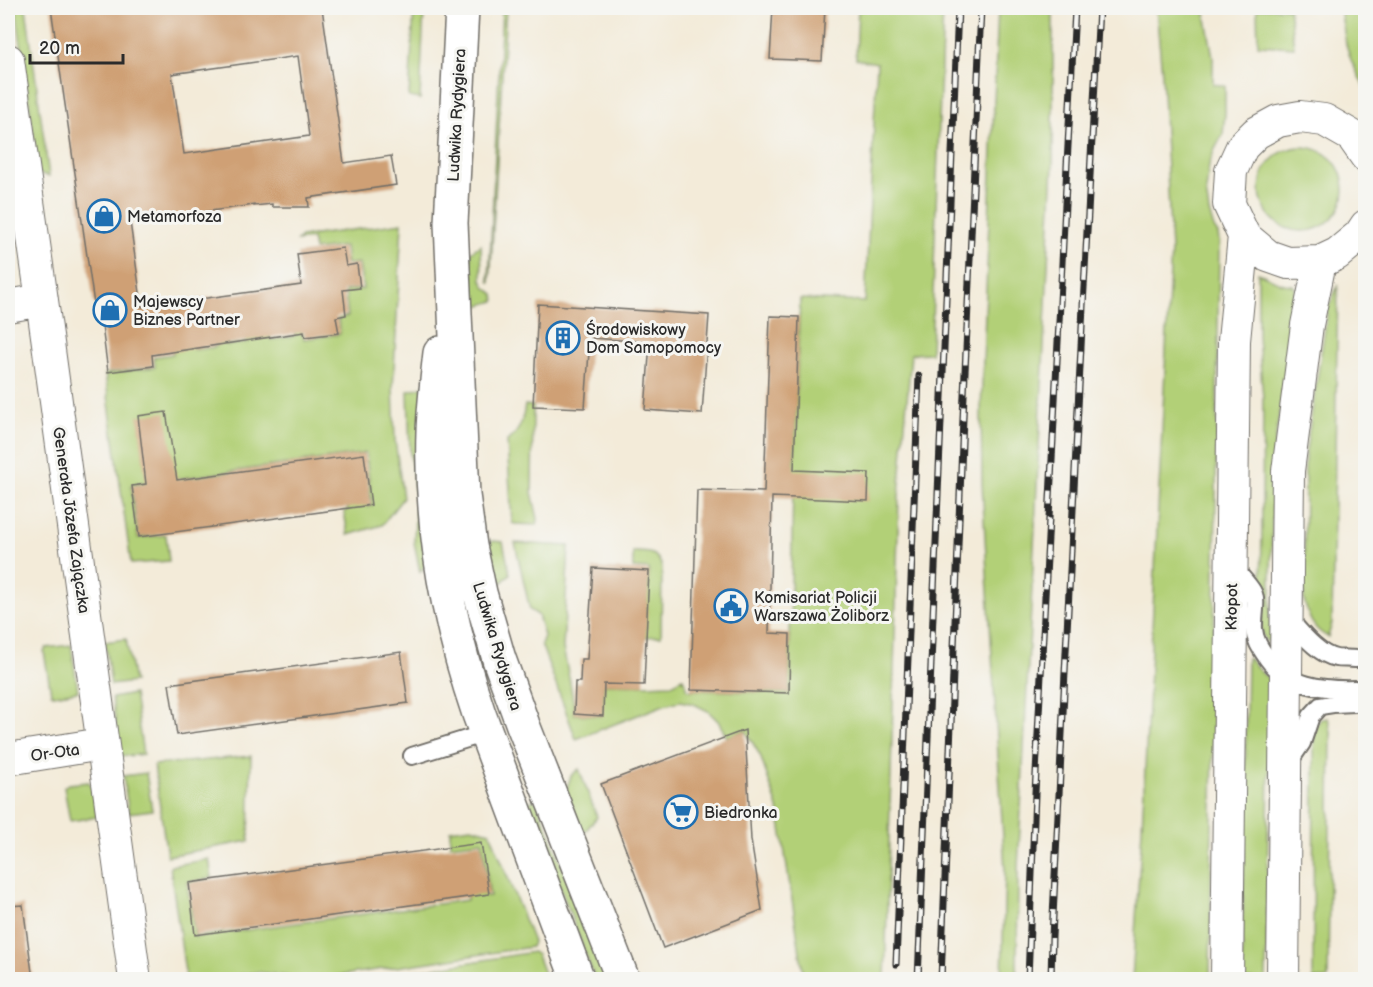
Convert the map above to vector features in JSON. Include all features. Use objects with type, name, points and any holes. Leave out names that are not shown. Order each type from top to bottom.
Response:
[{"type":"street","name":"Ludwika Rydygiera","points":[[462,8],[451,223],[433,430],[433,491],[480,593],[499,659],[523,725],[623,980]]},
{"type":"street","name":"Generała Józefa Zajączka","points":[[8,60],[135,980]]},
{"type":"street","points":[[1365,156],[1352,136],[1324,120],[1300,117],[1278,121],[1257,133],[1242,147],[1231,171],[1229,204],[1244,236],[1268,256],[1288,262],[1320,262],[1337,254],[1360,235],[1365,226]]},
{"type":"street","name":"Kłopot","points":[[1227,980],[1234,341],[1244,236]]},
{"type":"street","points":[[1283,980],[1288,471],[1306,325],[1320,262]]},
{"type":"street","points":[[8,306],[42,300]]},
{"type":"street","name":"Ludwika Rydygiera","points":[[452,530],[457,642],[465,674],[578,980]]},
{"type":"street","name":"Or-Ota","points":[[8,759],[102,744]]},
{"type":"lane","points":[[1231,565],[1255,594],[1254,630],[1259,647],[1270,662],[1286,677],[1355,696],[1325,704],[1316,709],[1311,716],[1302,743],[1285,768]]},
{"type":"lane","points":[[1287,618],[1319,650],[1334,658],[1356,659]]},
{"type":"lane","points":[[412,756],[486,733]]},
{"type":"green space","points":[[16,8],[26,8],[49,176],[39,174]]},
{"type":"green space","points":[[414,8],[424,8],[420,99],[409,97]]},
{"type":"green space","points":[[502,8],[506,8],[490,282],[489,281]]},
{"type":"green space","points":[[858,8],[943,8],[931,353],[911,354],[899,495],[885,979],[804,979],[778,808],[760,755],[745,730],[727,737],[718,721],[708,711],[694,704],[680,701],[576,739],[541,644],[544,636],[538,615],[530,610],[515,543],[569,546],[563,648],[574,714],[602,716],[604,684],[672,684],[683,678],[688,690],[789,693],[800,299],[865,302],[877,63],[856,59]]},
{"type":"green space","points":[[998,8],[1053,8],[1053,164],[1018,869],[1017,980],[1002,979],[1005,870],[982,483],[981,409]]},
{"type":"green space","points":[[1156,8],[1204,8],[1213,57],[1213,84],[1225,86],[1223,134],[1209,165],[1206,191],[1209,212],[1219,241],[1210,979],[1132,979],[1142,829],[1171,250],[1162,74]]},
{"type":"green space","points":[[1257,8],[1289,8],[1294,47],[1258,45]]},
{"type":"green space","points":[[1340,8],[1365,8],[1365,89],[1346,44]]},
{"type":"green space","points":[[1302,147],[1318,150],[1332,159],[1341,173],[1344,189],[1341,205],[1332,219],[1318,228],[1302,231],[1286,228],[1272,219],[1263,205],[1260,189],[1263,173],[1272,159],[1286,150]]},
{"type":"green space","points":[[402,223],[393,388],[395,440],[403,498],[382,525],[348,535],[344,511],[348,510],[348,506],[366,503],[367,507],[372,506],[366,453],[131,485],[138,538],[166,535],[169,561],[131,564],[105,374],[155,367],[154,357],[173,354],[172,346],[192,343],[194,350],[216,347],[216,339],[226,338],[227,345],[246,343],[246,337],[270,334],[271,340],[295,336],[294,331],[301,329],[304,339],[340,334],[338,319],[348,316],[345,291],[363,289],[359,263],[347,264],[345,246],[314,250],[312,239],[297,241],[301,237]]},
{"type":"green space","points":[[481,245],[482,280],[485,287],[494,294],[495,301],[471,308],[471,252]]},
{"type":"green space","points":[[1258,273],[1278,282],[1293,285],[1295,288],[1273,456],[1270,639],[1266,642],[1261,625],[1263,398],[1258,337]]},
{"type":"green space","points":[[1338,285],[1332,623],[1328,637],[1312,622],[1304,600],[1305,457],[1328,309]]},
{"type":"green space","points":[[424,386],[427,563],[420,572],[414,542],[416,500],[410,453],[408,391]]},
{"type":"green space","points":[[525,405],[533,406],[532,492],[538,519],[537,525],[512,523],[507,441],[520,425]]},
{"type":"green space","points":[[493,541],[503,542],[510,574],[496,588],[485,546]]},
{"type":"green space","points":[[633,552],[655,555],[662,568],[661,636],[645,637],[649,569],[633,568]]},
{"type":"green space","points":[[126,639],[134,682],[111,685],[105,642]]},
{"type":"green space","points":[[71,645],[78,691],[54,695],[51,693],[44,652],[46,648]]},
{"type":"green space","points":[[1247,658],[1270,680],[1266,979],[1242,980]]},
{"type":"green space","points":[[134,694],[143,754],[121,757],[112,698]]},
{"type":"green space","points":[[1328,718],[1331,732],[1328,979],[1313,979],[1314,733],[1321,719]]},
{"type":"green space","points":[[251,756],[249,841],[167,856],[154,765]]},
{"type":"green space","points":[[579,769],[597,817],[582,835],[566,790],[571,776]]},
{"type":"green space","points":[[146,773],[152,810],[129,813],[123,776]]},
{"type":"green space","points":[[89,782],[97,817],[70,821],[64,787],[68,784]]},
{"type":"green space","points":[[533,800],[537,802],[607,979],[595,979],[529,805]]},
{"type":"green space","points":[[471,827],[490,832],[533,942],[531,947],[316,979],[258,972],[213,979],[186,979],[170,866],[209,859],[212,878],[187,882],[195,937],[467,900],[467,895],[484,892],[485,896],[490,896],[482,841],[450,845],[450,830]]},
{"type":"green space","points":[[533,952],[537,955],[546,979],[366,979]]},
{"type":"building","points":[[51,8],[95,8],[96,11],[120,8],[322,8],[344,163],[391,156],[396,185],[308,198],[309,207],[254,205],[130,222],[142,307],[301,285],[297,254],[343,248],[346,266],[357,264],[360,288],[343,290],[346,315],[336,317],[339,333],[305,337],[304,332],[152,355],[153,366],[108,372],[99,303],[94,304]],"holes":[[[298,56],[309,136],[184,154],[172,74]]]},
{"type":"building","points":[[773,8],[825,8],[822,61],[770,59]]},
{"type":"building","points":[[538,304],[709,315],[702,414],[645,410],[650,342],[590,338],[585,408],[533,406]]},
{"type":"building","name":"Komisariat Policji Warszawa Żoliborz","points":[[770,316],[799,317],[794,470],[869,473],[868,501],[772,497],[769,633],[790,634],[789,693],[691,690],[697,490],[764,492]]},
{"type":"building","points":[[166,412],[177,480],[364,454],[371,505],[139,537],[132,486],[146,484],[138,416]]},
{"type":"building","points":[[593,568],[649,571],[644,685],[604,684],[603,716],[574,714],[575,682],[580,682],[581,659],[587,659]]},
{"type":"building","points":[[401,652],[408,703],[177,735],[169,684]]},
{"type":"building","name":"Biedronka","points":[[745,730],[751,840],[762,910],[663,948],[601,784]]},
{"type":"building","points":[[481,843],[489,894],[195,935],[189,883]]},
{"type":"building","points":[[23,905],[33,980],[8,980],[8,906]]},
{"type":"railway","points":[[918,980],[958,8]]},
{"type":"railway","points":[[941,980],[981,8]]},
{"type":"railway","points":[[1028,980],[1035,793],[1075,8]]},
{"type":"railway","points":[[1051,980],[1099,8]]},
{"type":"railway","points":[[896,964],[919,376]]},
{"type":"place","name":"Metamorfoza","points":[[104,216]]},
{"type":"place","name":"Majewscy Biznes Partner","points":[[110,310]]},
{"type":"place","name":"Środowiskowy Dom Samopomocy","points":[[563,338]]},
{"type":"place","name":"Komisariat Policji Warszawa Żoliborz","points":[[731,606]]},
{"type":"place","name":"Biedronka","points":[[681,812]]}]
